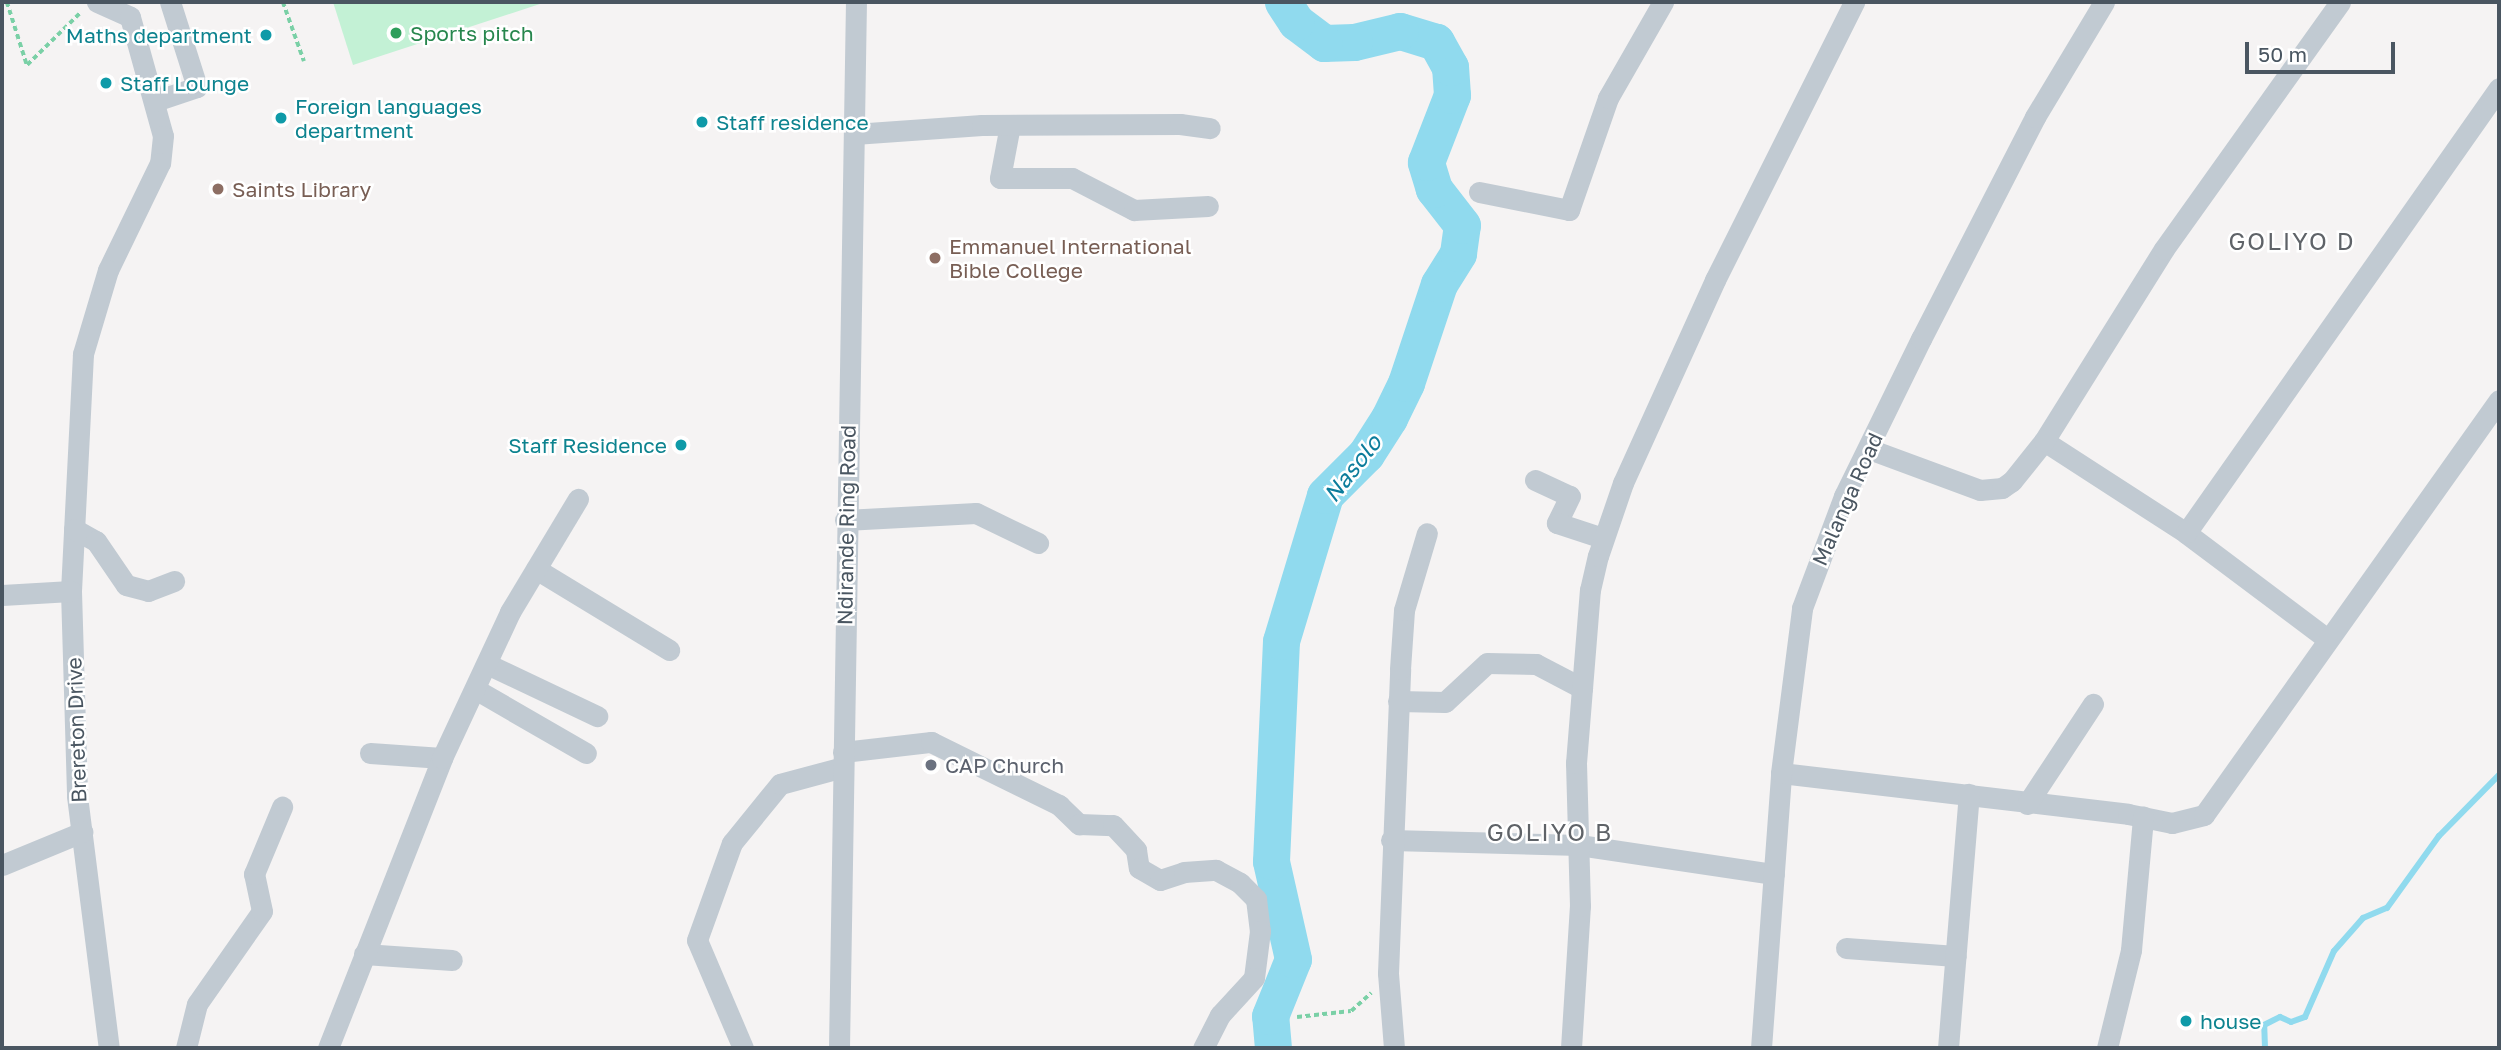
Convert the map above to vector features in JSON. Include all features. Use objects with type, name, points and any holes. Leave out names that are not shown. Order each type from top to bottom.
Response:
[{"type":"street","points":[[155,101],[197,88],[170,2]]},
{"type":"street","name":"Ndirande Ring Road","points":[[839,1048],[845,520],[856,2]]},
{"type":"street","points":[[1479,192],[1569,210],[1608,98],[1663,2]]},
{"type":"street","points":[[1571,1048],[1579,845],[1576,763],[1590,590],[1603,538],[1623,483],[1715,280],[1854,2]]},
{"type":"street","name":"Malanga Road","points":[[1760,1048],[1781,773],[1802,608],[1820,552],[2035,117],[2104,2]]},
{"type":"street","points":[[1869,449],[1980,490],[2012,481],[2044,441],[2164,249],[2340,2]]},
{"type":"street","name":"Brereton Drive","points":[[90,6],[130,17],[163,136],[160,163],[93,312],[86,335],[80,410],[71,591],[82,832],[109,1048]]},
{"type":"street","points":[[2186,533],[2499,88]]},
{"type":"street","points":[[1010,125],[1000,178],[1072,178],[1134,210],[1208,206]]},
{"type":"street","points":[[854,134],[1010,125],[1210,128]]},
{"type":"street","points":[[1781,773],[1969,794],[2172,823],[2204,815],[2499,400]]},
{"type":"street","points":[[2044,441],[2186,533],[2327,639]]},
{"type":"street","points":[[1535,480],[1570,496],[1557,523],[1603,538]]},
{"type":"street","points":[[328,1048],[442,758],[486,664],[536,569],[578,499]]},
{"type":"street","points":[[845,520],[976,513],[1038,543]]},
{"type":"street","points":[[74,529],[96,541],[126,585],[148,591],[174,581]]},
{"type":"street","points":[[1394,1048],[1388,973],[1398,701],[1405,610],[1427,533]]},
{"type":"street","points":[[536,569],[669,650]]},
{"type":"street","points":[[2,595],[71,591]]},
{"type":"street","points":[[1398,701],[1445,702],[1487,663],[1536,664],[1582,688]]},
{"type":"street","points":[[486,664],[597,716]]},
{"type":"street","points":[[475,689],[586,753]]},
{"type":"street","points":[[2027,804],[2093,705]]},
{"type":"street","points":[[743,1048],[696,940],[732,843],[780,784],[843,759],[931,742],[1059,805],[1079,824],[1113,825],[1136,850],[1139,869],[1160,880],[1184,872],[1216,870],[1240,883],[1256,900],[1260,931],[1254,978],[1220,1015],[1203,1048]]},
{"type":"street","points":[[369,753],[442,758]]},
{"type":"street","points":[[1948,1048],[1969,794]]},
{"type":"street","points":[[186,1048],[197,1004],[262,911],[254,874],[282,807]]},
{"type":"street","points":[[2107,1048],[2131,950],[2143,817]]},
{"type":"street","points":[[2,865],[82,832]]},
{"type":"street","points":[[1391,840],[1579,845],[1774,874]]},
{"type":"street","points":[[1846,947],[1956,956]]},
{"type":"street","points":[[364,954],[452,960]]},
{"type":"path","points":[[7,2],[27,65],[90,6]]},
{"type":"path","points":[[283,2],[304,61]]},
{"type":"path","points":[[1297,1017],[1351,1011],[1388,973]]},
{"type":"green space","name":"Sports pitch","points":[[333,2],[546,2],[353,65]]},
{"type":"waterway","name":"Nasolo","points":[[1273,1048],[1270,1016],[1293,959],[1271,861],[1281,641],[1325,495],[1366,454],[1389,418],[1406,383],[1439,284],[1458,253],[1462,225],[1434,189],[1426,162],[1452,95],[1450,67],[1436,42],[1400,31],[1354,42],[1324,43],[1296,22],[1283,2]]},
{"type":"waterway","points":[[2265,1048],[2264,1025],[2280,1017],[2291,1022],[2305,1017],[2334,951],[2363,918],[2387,908],[2439,836],[2499,775]]},
{"type":"place","name":"Sports pitch","points":[[396,33]]},
{"type":"place","name":"Maths department","points":[[266,35]]},
{"type":"place","name":"Staff Lounge","points":[[106,83]]},
{"type":"place","name":"Foreign languages department","points":[[281,118]]},
{"type":"place","name":"Staff residence","points":[[702,122]]},
{"type":"place","name":"Saints Library","points":[[218,189]]},
{"type":"place","name":"Emmanuel International Bible College","points":[[935,258]]},
{"type":"place","name":"Staff Residence","points":[[681,445]]},
{"type":"place","name":"CAP Church","points":[[931,765]]},
{"type":"place","name":"house","points":[[2186,1021]]},
{"type":"district","name":"GOLIYO D","points":[[2292,241]]},
{"type":"district","name":"GOLIYO B","points":[[1550,832]]}]
